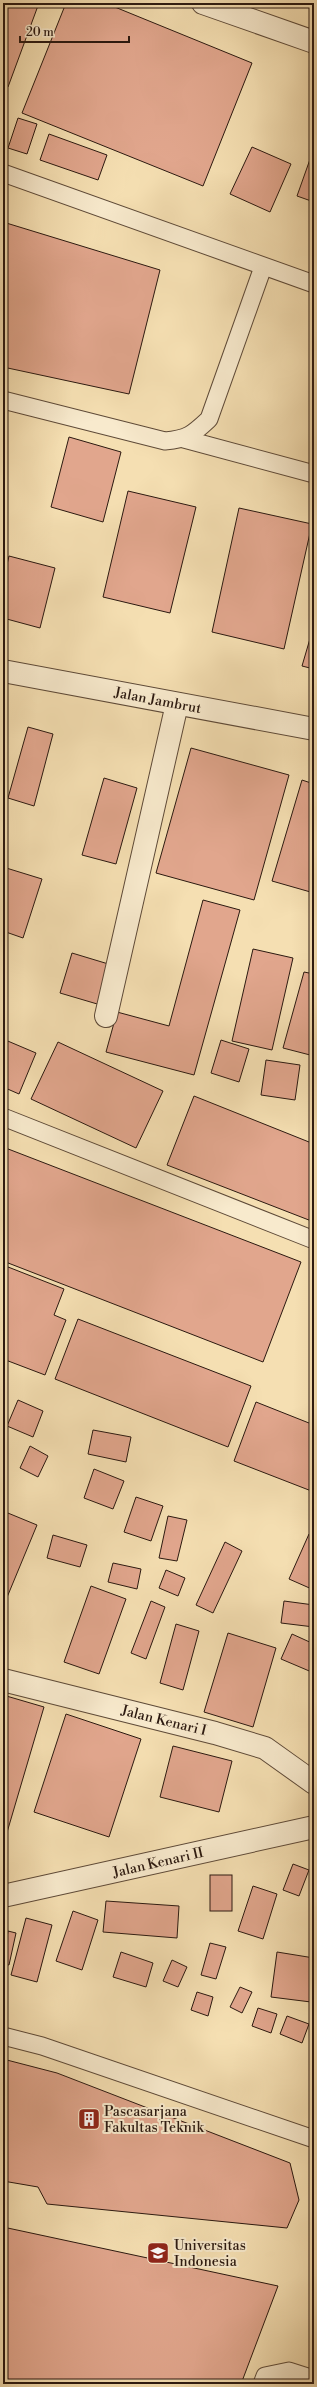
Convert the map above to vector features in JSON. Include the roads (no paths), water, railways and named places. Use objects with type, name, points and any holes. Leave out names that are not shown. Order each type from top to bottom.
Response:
[{"type":"street","points":[[203,3],[314,42]]},
{"type":"street","name":"Jalan Jambrut","points":[[3,671],[314,729]]},
{"type":"street","points":[[106,1016],[177,704]]},
{"type":"street","name":"Jalan Kenari I","points":[[3,1680],[215,1733],[266,1748],[314,1783]]},
{"type":"street","name":"Jalan Kenari II","points":[[3,1896],[314,1827]]},
{"type":"lane","points":[[3,173],[314,284]]},
{"type":"lane","points":[[184,439],[196,432],[209,418],[263,267]]},
{"type":"lane","points":[[3,400],[165,441],[184,439],[314,474]]},
{"type":"lane","points":[[3,1117],[314,1240]]},
{"type":"lane","points":[[3,2036],[42,2046],[314,2139]]},
{"type":"lane","points":[[262,2384],[266,2376],[289,2371],[314,2380]]},
{"type":"place","name":"Pascasarjana Fakultas Teknik","points":[[89,2119]]},
{"type":"place","name":"Universitas Indonesia","points":[[158,2253]]}]
